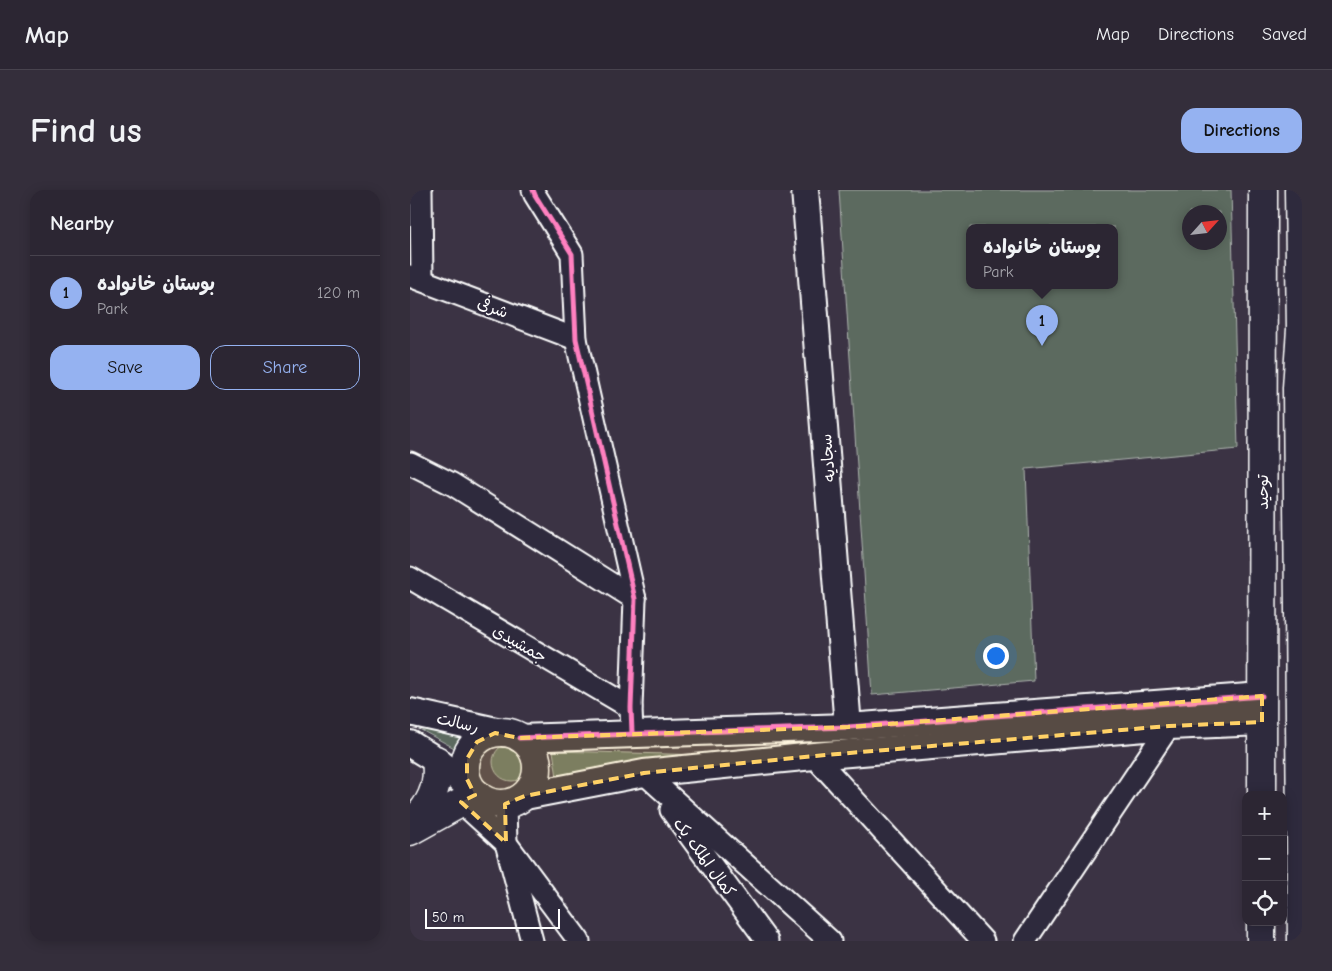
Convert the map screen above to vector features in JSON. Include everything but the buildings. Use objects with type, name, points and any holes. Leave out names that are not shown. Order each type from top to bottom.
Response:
[{"type":"main road","name":"توحید","points":[[1262,791],[1263,190]]},
{"type":"main road","points":[[1299,190],[1301,268],[1302,941]]},
{"type":"main road","points":[[1262,349],[1301,328]]},
{"type":"main road","points":[[1262,414],[1300,386]]},
{"type":"main road","points":[[1262,710],[1301,740]]},
{"type":"main road","points":[[410,831],[470,795],[494,804],[515,800],[532,787],[536,776],[537,765],[534,754],[528,745],[512,735],[495,733],[477,742],[471,750],[466,769],[470,795]]},
{"type":"main road","points":[[410,824],[422,814],[434,793],[438,774],[436,760]]},
{"type":"street","points":[[416,278],[421,190]]},
{"type":"street","points":[[533,190],[572,254],[576,339],[635,599],[631,708],[632,733]]},
{"type":"street","name":"سجادیه","points":[[805,190],[848,727]]},
{"type":"street","name":"شرفی","points":[[416,278],[576,339]]},
{"type":"street","points":[[410,463],[452,484],[635,599]]},
{"type":"street","name":"جمشیدی","points":[[410,578],[631,708]]},
{"type":"street","points":[[532,941],[506,843],[515,800],[644,773],[814,756],[1170,726],[1262,710]]},
{"type":"street","name":"رسالت","points":[[410,712],[512,735],[848,727],[1262,710]]},
{"type":"street","points":[[1025,941],[1170,726]]},
{"type":"street","points":[[410,744],[436,760],[470,795],[579,941]]},
{"type":"street","points":[[814,756],[983,941]]},
{"type":"street","points":[[644,773],[830,941]]},
{"type":"street","name":"کمال الملک یک","points":[[644,773],[767,941]]},
{"type":"highlighted area","points":[[1262,696],[1262,722],[1169,726],[814,756],[644,773],[525,796],[505,804],[506,843],[461,802],[475,795],[467,779],[467,759],[477,742],[495,733],[519,738],[848,727]]},
{"type":"green space","points":[[839,190],[1231,190],[1238,449],[1026,469],[1034,681],[872,695]]},
{"type":"green space","points":[[410,724],[464,734],[458,750]]},
{"type":"green space","points":[[512,743],[525,749],[531,762],[525,775],[512,781],[499,775],[493,762],[499,749]]},
{"type":"green space","points":[[553,751],[705,755],[557,777]]},
{"type":"cycle path","points":[[533,190],[572,254],[576,339],[635,599],[631,708],[632,733]]},
{"type":"cycle path","points":[[519,738],[848,727],[1262,696]]},
{"type":"place","name":"بوستان خانواده","points":[[1042,346]]}]
